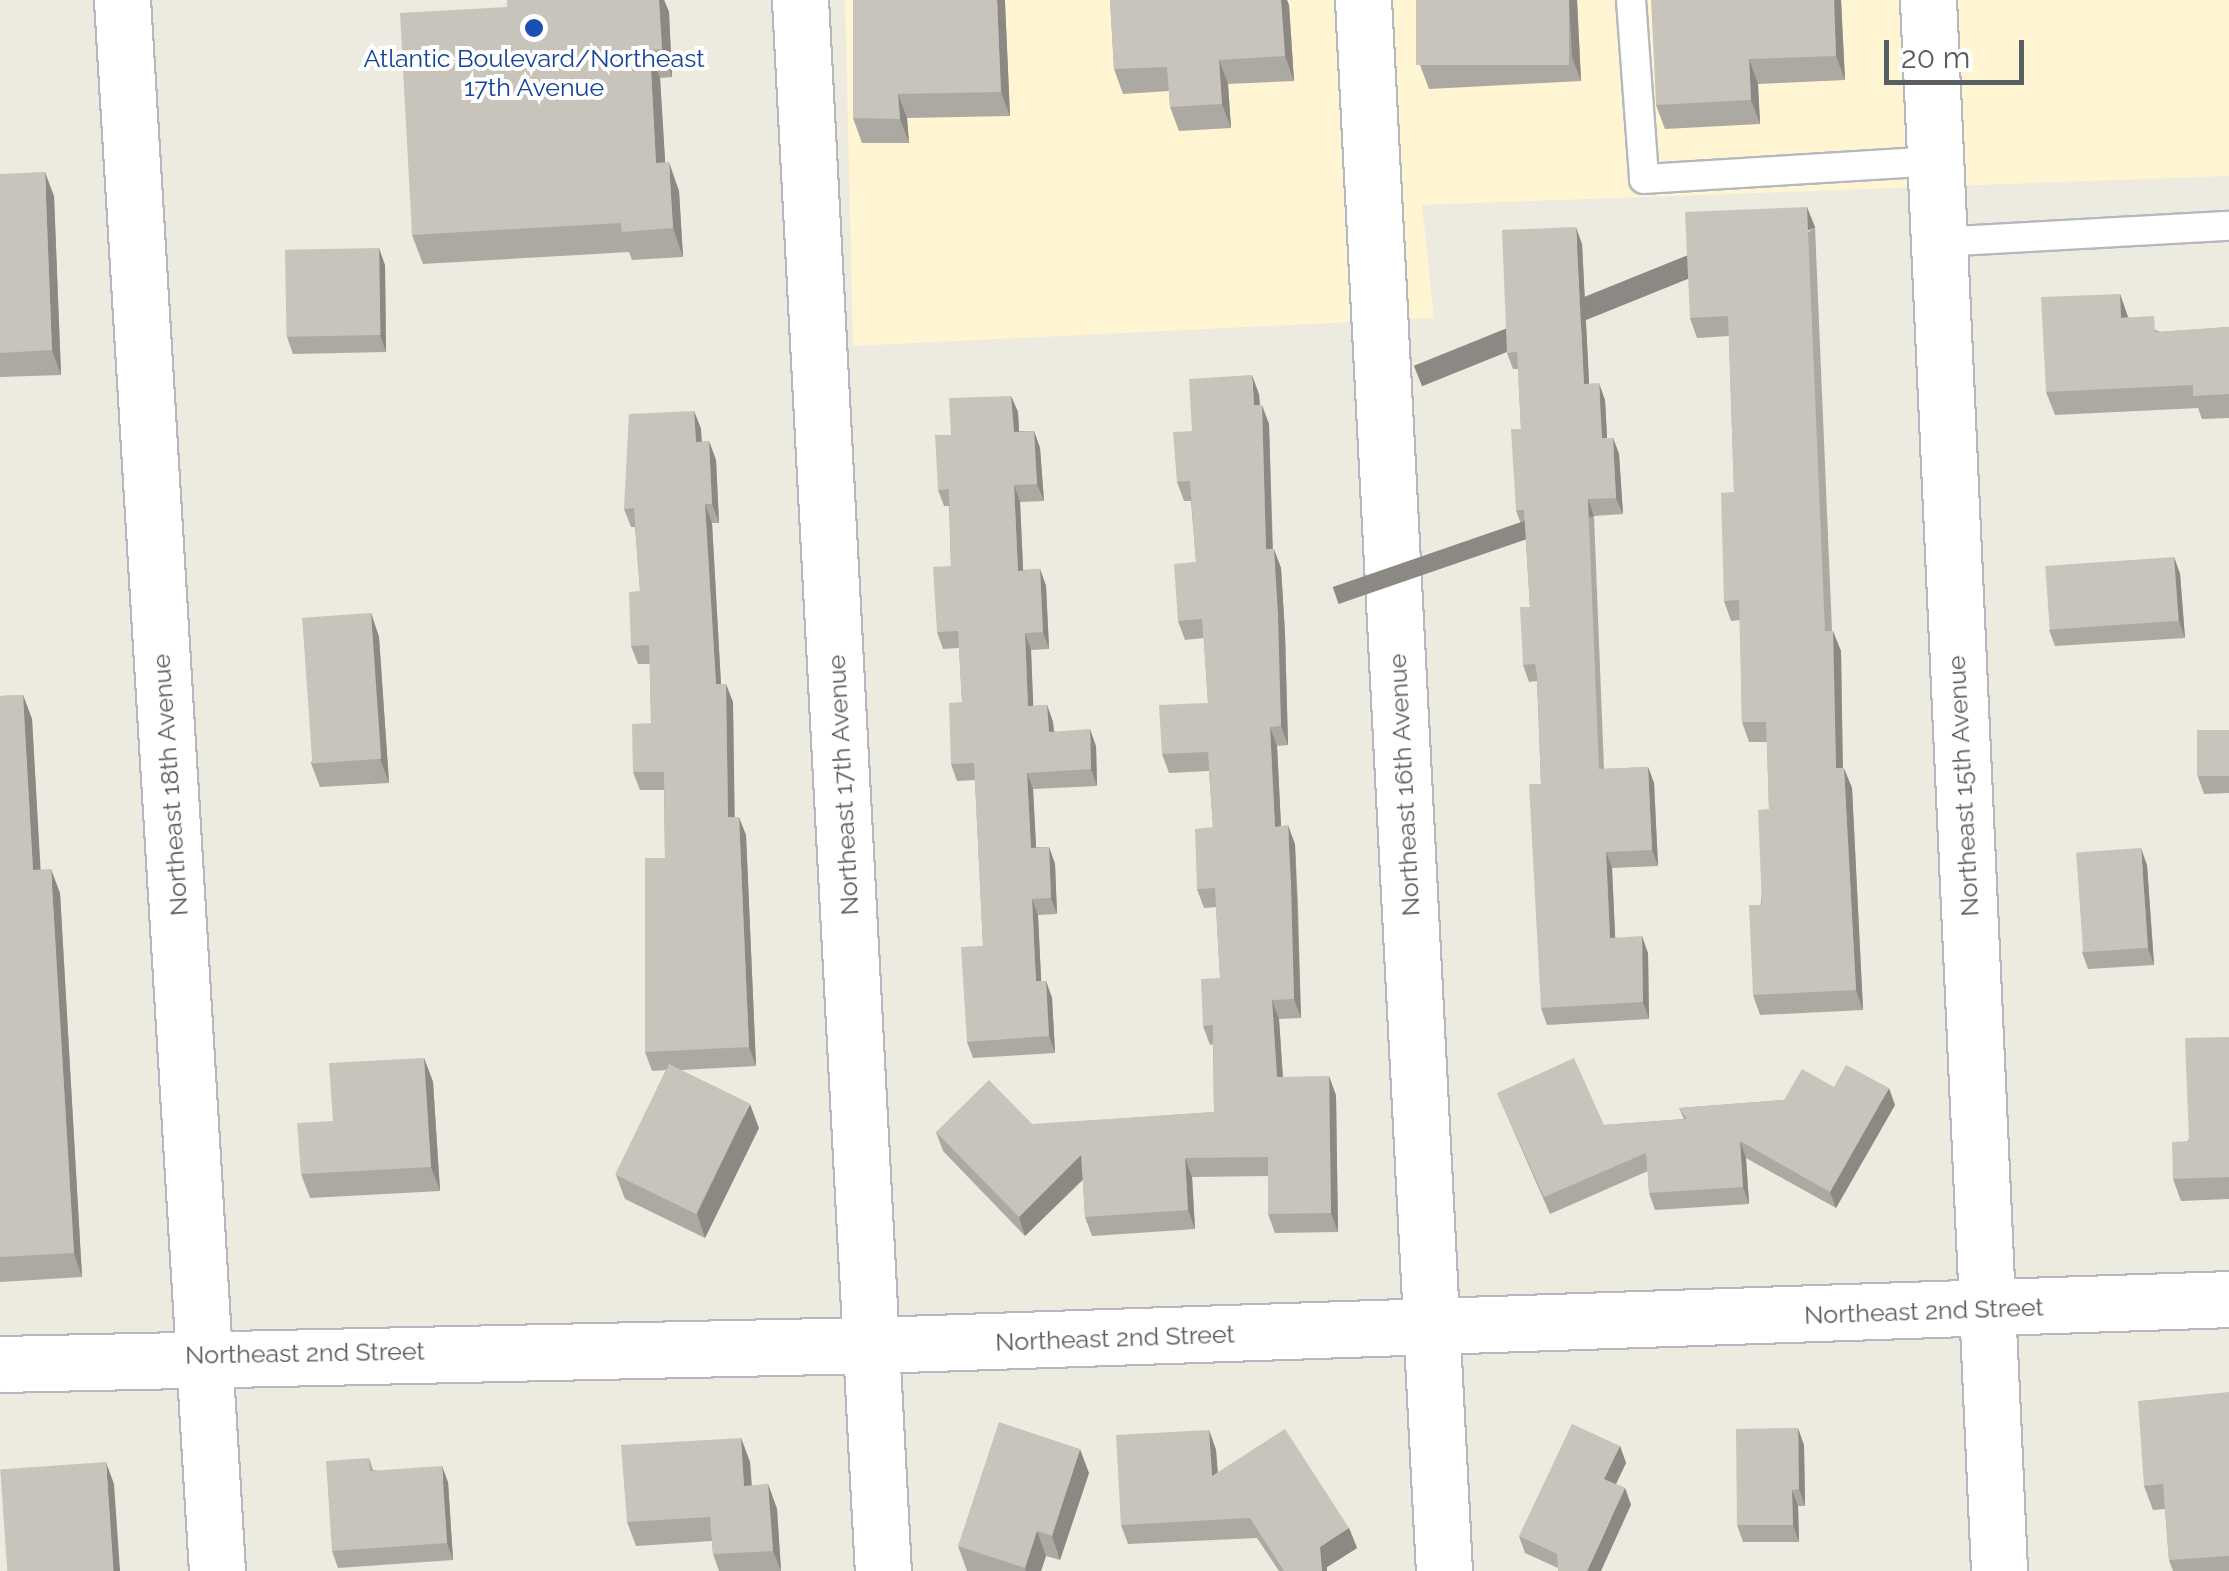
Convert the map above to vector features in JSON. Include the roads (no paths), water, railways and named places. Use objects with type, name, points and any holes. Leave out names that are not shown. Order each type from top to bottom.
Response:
[{"type":"street","name":"Northeast 18th Avenue","points":[[122,0],[217,1571]]},
{"type":"street","name":"Northeast 17th Avenue","points":[[800,0],[883,1571]]},
{"type":"street","name":"Northeast 16th Avenue","points":[[1363,0],[1444,1571]]},
{"type":"street","name":"Northeast 15th Avenue","points":[[1928,0],[1999,1571]]},
{"type":"street","name":"Northeast 2nd Street","points":[[0,1364],[206,1355],[873,1345],[2229,1299]]},
{"type":"lane","points":[[1631,0],[1644,179],[1935,162]]},
{"type":"lane","points":[[1939,242],[2229,226]]},
{"type":"place","name":"Atlantic Boulevard/Northeast 17th Avenue","points":[[534,28]]}]
